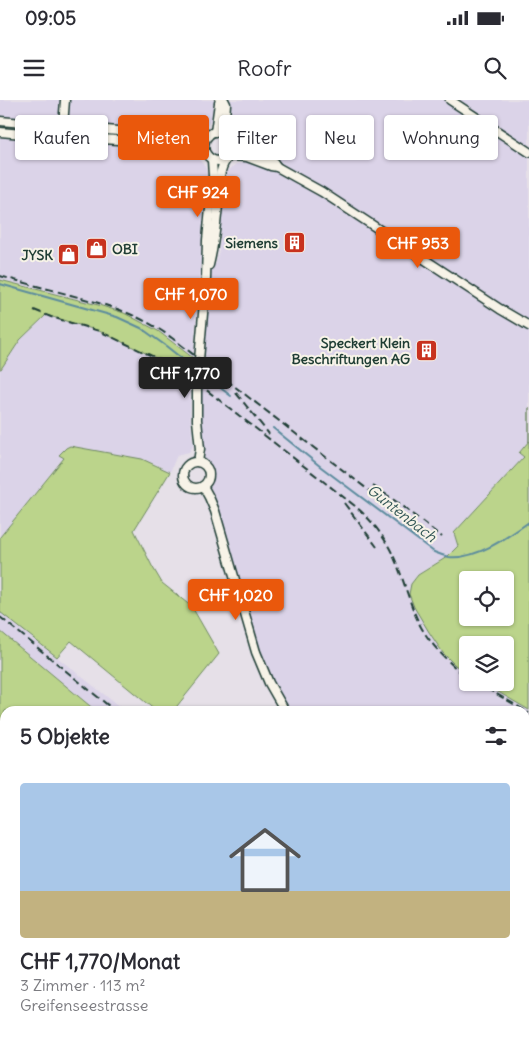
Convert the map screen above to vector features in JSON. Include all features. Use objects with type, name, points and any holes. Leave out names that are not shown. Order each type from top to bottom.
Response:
[{"type":"street","points":[[64,115],[65,100]]},
{"type":"street","points":[[209,137],[212,134],[219,103],[222,100],[226,104],[225,115]]},
{"type":"street","points":[[450,100],[529,152]]},
{"type":"street","points":[[0,121],[15,122]]},
{"type":"street","points":[[108,130],[189,136],[219,133]]},
{"type":"street","points":[[0,132],[55,137],[118,139]]},
{"type":"street","points":[[209,158],[216,161],[220,160]]},
{"type":"street","points":[[198,462],[200,448],[197,420],[197,378],[214,169],[212,160]]},
{"type":"street","points":[[206,279],[219,203],[222,164],[226,160]]},
{"type":"street","points":[[255,160],[277,167],[322,192],[529,326]]},
{"type":"street","points":[[272,160],[277,167]]},
{"type":"street","points":[[207,240],[212,252]]},
{"type":"street","points":[[198,462],[208,470],[208,479],[203,486],[194,488],[186,483],[183,479],[183,474],[189,463],[198,462]]},
{"type":"street","points":[[203,486],[217,516],[259,658],[269,683],[282,706]]},
{"type":"shaded area","points":[[0,100],[214,100],[209,123],[209,115],[118,115],[118,160],[200,160],[206,169],[206,195],[193,358],[158,331],[124,313],[0,280]]},
{"type":"shaded area","points":[[229,100],[529,100],[529,441],[519,452],[524,457],[454,533],[458,546],[447,557],[415,578],[429,632],[443,653],[459,668],[459,691],[497,691],[522,706],[282,706],[269,683],[209,497],[214,495],[210,487],[211,470],[204,459],[200,393],[211,270],[216,263],[219,251],[225,179],[228,171],[236,164],[243,163],[244,160],[296,160],[296,115],[228,115]]},
{"type":"shaded area","points":[[46,315],[99,331],[169,364],[191,378],[190,411],[193,446],[189,452],[177,455],[170,472],[155,464],[60,456],[64,457],[0,537],[0,369],[20,340]]},
{"type":"shaded area","points":[[0,612],[119,706],[90,706],[0,631]]},
{"type":"green space","points":[[0,280],[124,313],[158,331],[193,358],[191,378],[169,364],[99,331],[46,315],[20,340],[0,369]]},
{"type":"green space","points":[[529,441],[529,706],[522,706],[497,691],[514,691],[514,636],[459,636],[459,668],[443,653],[414,607],[409,594],[411,584],[418,575],[447,557],[458,546],[454,533],[524,457],[519,453]]},
{"type":"green space","points":[[70,446],[142,459],[170,472],[134,530],[162,583],[192,607],[219,654],[177,706],[150,706],[71,641],[57,657],[0,612],[0,537],[64,458],[59,455]]},
{"type":"green space","points":[[0,631],[90,706],[0,706]]},
{"type":"waterway","name":"Guntenbach","points":[[0,284],[117,317],[141,328],[195,369]]},
{"type":"waterway","name":"Guntenbach","points":[[201,373],[231,396]]},
{"type":"waterway","name":"Guntenbach","points":[[273,428],[321,467],[434,552],[449,557],[470,555],[502,540],[529,522]]},
{"type":"railway","points":[[0,276],[109,306],[159,329],[424,533]]},
{"type":"railway","points":[[34,310],[99,331],[169,364],[191,378],[355,506],[374,525],[388,546],[417,619],[426,635],[442,655],[459,671]]},
{"type":"railway","points":[[236,393],[269,434]]},
{"type":"railway","points":[[373,486],[442,537]]},
{"type":"railway","points":[[344,503],[377,547]]},
{"type":"railway","points":[[0,617],[109,706]]},
{"type":"railway","points":[[491,691],[517,706]]},
{"type":"place","name":"Siemens","points":[[294,243]]},
{"type":"place","name":"OBI","points":[[96,249]]},
{"type":"place","name":"JYSK","points":[[69,255]]},
{"type":"place","name":"Speckert Klein Beschriftungen AG","points":[[426,351]]}]
